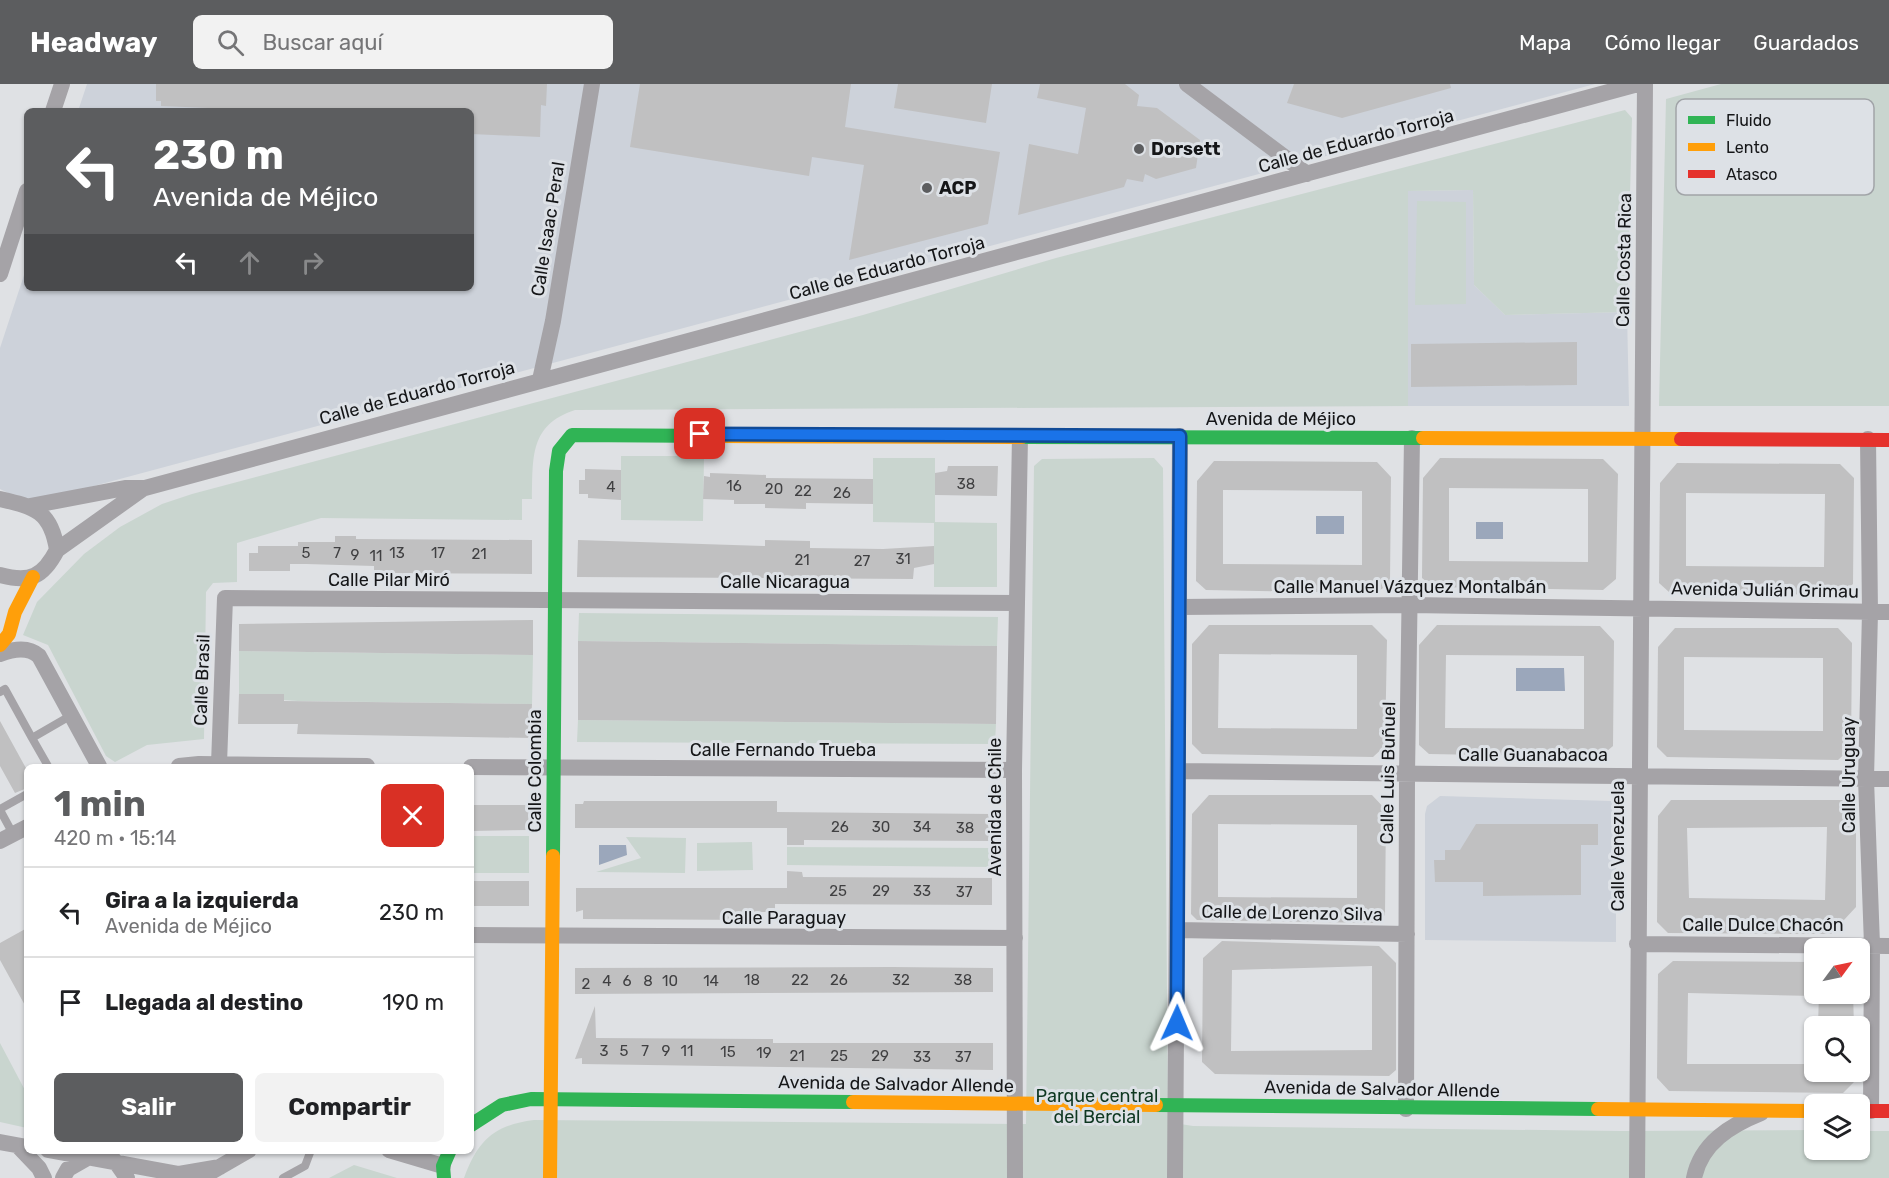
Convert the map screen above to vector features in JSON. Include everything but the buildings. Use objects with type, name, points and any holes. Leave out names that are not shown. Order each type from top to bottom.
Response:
[{"type":"street","points":[[54,108],[62,84]]},
{"type":"street","name":"Calle Isaac Peral","points":[[540,380],[553,321],[592,84]]},
{"type":"street","points":[[1187,84],[1307,174]]},
{"type":"street","name":"Calle de Eduardo Torroja","points":[[30,506],[125,488],[145,488],[1638,84]]},
{"type":"street","name":"Calle Costa Rica","points":[[1642,437],[1645,84]]},
{"type":"street","points":[[0,273],[24,200]]},
{"type":"street","name":"Avenida de Méjico","points":[[562,442],[573,435],[585,433],[1889,440]]},
{"type":"street","name":"Avenida de Chile","points":[[1015,1178],[1014,770],[1020,436]]},
{"type":"street","points":[[1175,1178],[1180,436]]},
{"type":"street","name":"Calle Venezuela","points":[[1637,1111],[1642,437]]},
{"type":"street","name":"Calle Luis Buñuel","points":[[1406,1108],[1407,774],[1412,438]]},
{"type":"street","name":"Calle Uruguay","points":[[1867,1094],[1872,945],[1866,779],[1870,612],[1868,439]]},
{"type":"street","name":"Calle Colombia","points":[[550,1101],[553,937],[553,600],[557,453],[562,442]]},
{"type":"street","name":"Calle de Eduardo Torroja","points":[[33,578],[48,568],[57,550],[145,488]]},
{"type":"street","points":[[0,499],[30,506],[50,521],[57,550]]},
{"type":"street","points":[[0,575],[13,578],[33,578],[15,612],[9,634],[0,645]]},
{"type":"street","name":"Calle Pilar Miró","points":[[225,598],[553,600]]},
{"type":"street","name":"Calle Brasil","points":[[219,764],[225,598]]},
{"type":"street","name":"Calle Nicaragua","points":[[553,600],[1017,603]]},
{"type":"street","name":"Calle Manuel Vázquez Montalbán","points":[[1179,607],[1410,605],[1640,607]]},
{"type":"street","name":"Avenida Julián Grimau","points":[[1640,607],[1889,612]]},
{"type":"street","points":[[0,654],[15,648],[35,653],[98,764]]},
{"type":"street","name":"Calle Fernando Trueba","points":[[474,767],[1014,770]]},
{"type":"street","name":"Calle Guanabacoa","points":[[1178,771],[1889,779]]},
{"type":"street","name":"Calle de Lorenzo Silva","points":[[1178,930],[1407,934]]},
{"type":"street","name":"Calle Paraguay","points":[[474,934],[553,937],[1016,938]]},
{"type":"street","name":"Calle Dulce Chacón","points":[[1637,944],[1889,946]]},
{"type":"street","name":"Avenida de Salvador Allende","points":[[474,1123],[502,1105],[531,1099],[550,1101],[1804,1112]]},
{"type":"street","points":[[550,1101],[550,1178]]},
{"type":"street","points":[[1637,1111],[1637,1178]]},
{"type":"street","points":[[1870,1111],[1889,1111]]},
{"type":"street","name":"Avenida de Salvador Allende","points":[[1694,1178],[1696,1168],[1706,1150],[1722,1133],[1738,1123],[1765,1112]]},
{"type":"street","points":[[0,1142],[22,1146]]},
{"type":"street","points":[[28,1154],[44,1178]]},
{"type":"street","points":[[71,1154],[179,1174],[220,1167]]},
{"type":"street","points":[[201,1178],[242,1154]]},
{"type":"street","points":[[399,1154],[444,1172],[449,1154]]},
{"type":"street","points":[[63,1178],[68,1169],[89,1157]]},
{"type":"street","points":[[115,1161],[127,1178]]},
{"type":"lane","points":[[0,692],[5,689],[47,764]]},
{"type":"lane","points":[[32,738],[70,716]]},
{"type":"lane","points":[[13,834],[0,809],[24,797]]},
{"type":"lane","points":[[283,1178],[305,1166],[310,1154]]},
{"type":"shaded area","points":[[87,84],[1595,84],[49,498],[20,499],[0,489],[0,348],[24,275],[24,291],[474,291],[474,108],[79,108]]},
{"type":"shaded area","points":[[1473,190],[1474,285],[1505,315],[1627,312],[1629,406],[1408,406],[1408,191]]},
{"type":"shaded area","points":[[1440,796],[1611,801],[1616,808],[1616,942],[1425,940],[1425,814],[1427,806]]},
{"type":"green space","points":[[1721,84],[1889,84],[1889,406],[1659,406],[1666,99]]},
{"type":"green space","points":[[1625,110],[1632,118],[1627,312],[1505,315],[1474,285],[1473,190],[1408,191],[1408,406],[575,410],[560,416],[541,434],[534,457],[532,499],[522,499],[522,520],[321,518],[237,543],[237,582],[213,583],[206,592],[204,739],[147,745],[115,762],[106,756],[48,645],[23,635],[37,602],[84,554],[120,527],[162,504],[192,494],[863,315],[1056,258]]},
{"type":"green space","points":[[1417,201],[1466,202],[1466,304],[1415,305]]},
{"type":"green space","points":[[621,456],[704,456],[703,521],[621,520]]},
{"type":"green space","points":[[873,458],[935,458],[935,522],[997,523],[997,587],[934,587],[934,523],[873,522]]},
{"type":"green space","name":"Parque central del Bercial","points":[[1154,458],[1163,468],[1168,1122],[1193,1126],[1621,1131],[1804,1130],[1804,1160],[1870,1160],[1870,1131],[1889,1131],[1889,1178],[464,1178],[475,1154],[489,1137],[508,1126],[534,1120],[1026,1124],[1034,466],[1042,459]]},
{"type":"green space","points":[[579,613],[998,617],[997,646],[578,641]]},
{"type":"green space","points":[[239,651],[533,655],[532,704],[298,701],[284,700],[284,694],[239,695]]},
{"type":"green space","points":[[578,720],[996,724],[995,744],[577,742]]},
{"type":"green space","points":[[474,836],[529,836],[529,873],[474,873]]},
{"type":"green space","points":[[626,837],[686,838],[685,873],[596,872],[641,858]]},
{"type":"green space","points":[[752,842],[753,870],[697,871],[697,843]]},
{"type":"green space","points":[[787,847],[993,848],[993,867],[787,865]]},
{"type":"green space","points":[[0,1043],[24,1088],[24,1127],[0,1122]]},
{"type":"green space","points":[[354,1165],[397,1178],[329,1178]]},
{"type":"water","points":[[1316,516],[1344,516],[1344,534],[1316,534]]},
{"type":"water","points":[[1476,522],[1503,522],[1503,539],[1476,539]]},
{"type":"water","points":[[1516,668],[1564,668],[1565,691],[1516,691]]},
{"type":"water","points":[[599,845],[626,845],[627,855],[599,865]]},
{"type":"traffic: fast","points":[[553,856],[556,471],[559,451],[572,435],[719,436]]},
{"type":"traffic: fast","points":[[1022,437],[1423,438]]},
{"type":"traffic: fast","points":[[474,1123],[502,1105],[531,1099],[853,1102]]},
{"type":"traffic: fast","points":[[1156,1105],[1598,1109]]},
{"type":"traffic: fast","points":[[444,1178],[443,1166],[448,1154]]},
{"type":"traffic: slow","points":[[719,436],[1022,437]]},
{"type":"traffic: slow","points":[[1423,438],[1681,439]]},
{"type":"traffic: slow","points":[[0,645],[9,634],[15,612],[33,577]]},
{"type":"traffic: slow","points":[[550,1178],[553,856]]},
{"type":"traffic: slow","points":[[853,1102],[1156,1105]]},
{"type":"traffic: slow","points":[[1598,1109],[1804,1111]]},
{"type":"traffic: jam","points":[[1681,439],[1889,440]]},
{"type":"traffic: jam","points":[[1870,1111],[1889,1111]]},
{"type":"place","name":"Dorsett","points":[[1139,149]]},
{"type":"place","name":"ACP","points":[[927,188]]},
{"type":"route","points":[[700,434],[1180,436],[1177,1023]]}]
